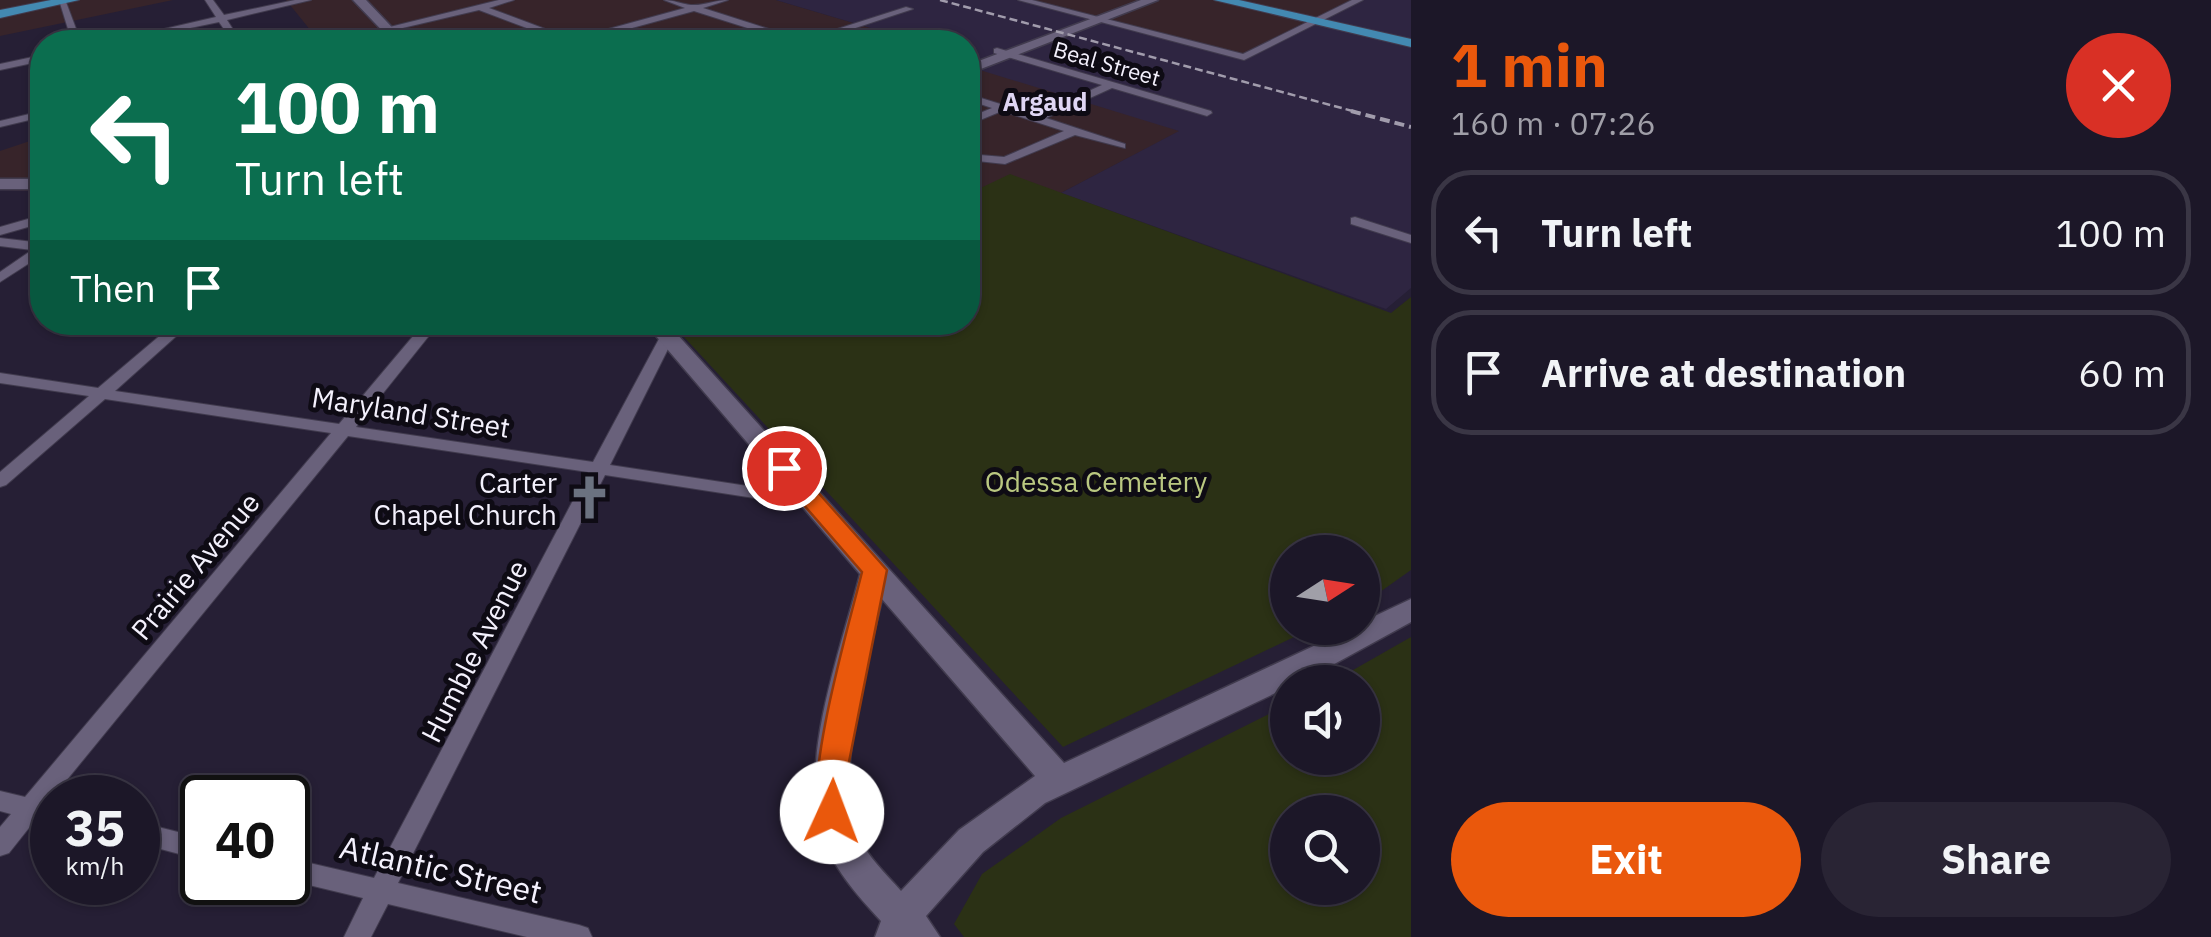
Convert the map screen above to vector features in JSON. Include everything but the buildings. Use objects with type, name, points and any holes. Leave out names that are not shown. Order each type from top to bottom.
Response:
[{"type":"main road","points":[[1222,0],[1411,43]]},
{"type":"main road","points":[[0,14],[57,2]]},
{"type":"street","points":[[209,0],[230,30]]},
{"type":"street","points":[[168,30],[306,0]]},
{"type":"street","points":[[360,0],[388,30],[510,0]]},
{"type":"street","points":[[460,0],[540,30]]},
{"type":"street","points":[[668,0],[764,30]]},
{"type":"street","points":[[615,30],[724,0]]},
{"type":"street","points":[[1022,0],[1244,57],[1359,0]]},
{"type":"street","points":[[980,62],[1152,0]]},
{"type":"street","points":[[57,2],[71,30]]},
{"type":"street","points":[[841,30],[908,9]]},
{"type":"street","name":"Beal Street","points":[[1003,53],[1207,113]]},
{"type":"street","points":[[0,67],[30,61]]},
{"type":"street","points":[[1036,119],[1110,85]]},
{"type":"street","points":[[980,100],[1121,146]]},
{"type":"street","points":[[980,117],[1002,108]]},
{"type":"street","points":[[0,124],[30,117]]},
{"type":"street","points":[[980,160],[1005,161],[1074,131]]},
{"type":"street","points":[[0,184],[30,184]]},
{"type":"street","points":[[1354,221],[1411,239]]},
{"type":"street","points":[[0,231],[30,222]]},
{"type":"street","points":[[0,242],[30,246]]},
{"type":"street","points":[[0,278],[30,257]]},
{"type":"street","points":[[0,481],[170,335]]},
{"type":"street","name":"Prairie Avenue","points":[[71,775],[422,335]]},
{"type":"street","name":"Humble Avenue","points":[[357,937],[600,469],[657,335]]},
{"type":"street","points":[[669,335],[1058,780]]},
{"type":"street","name":"Maryland Street","points":[[0,378],[813,501]]},
{"type":"street","points":[[874,570],[830,795],[838,833],[906,930],[971,841],[1033,793],[1316,660],[1411,609]]},
{"type":"street","points":[[0,801],[30,808]]},
{"type":"street","name":"Prairie Avenue","points":[[0,845],[30,821]]},
{"type":"street","name":"Atlantic Street","points":[[310,873],[579,937]]},
{"type":"shaded area","points":[[0,0],[173,0],[0,36]]},
{"type":"shaded area","points":[[286,0],[776,0],[877,30],[310,30]]},
{"type":"shaded area","points":[[776,0],[1016,0],[1243,57],[1360,0],[1411,0],[1411,288],[1386,309],[1061,193],[1179,131],[980,70],[980,30],[877,30]]},
{"type":"shaded area","points":[[1016,0],[1360,0],[1244,57]]},
{"type":"shaded area","points":[[980,61],[1180,131],[1061,193],[980,194]]},
{"type":"shaded area","points":[[30,141],[30,191],[0,190],[0,151]]},
{"type":"green space","name":"Odessa Cemetery","points":[[1010,174],[1391,313],[1411,297],[1411,570],[1380,592],[1380,535],[1270,535],[1270,645],[1277,645],[1063,747],[682,335],[980,335],[980,188]]},
{"type":"green space","points":[[1411,637],[1411,937],[964,937],[954,924],[982,874],[1061,818],[1270,714],[1270,775],[1380,775],[1380,665],[1362,665]]},
{"type":"railway","points":[[940,0],[1360,113]]},
{"type":"railway","points":[[1351,111],[1411,127]]},
{"type":"place","name":"Carter Chapel Church","points":[[590,498]]},
{"type":"district","name":"Argaud","points":[[1045,101]]},
{"type":"route","points":[[784,468],[874,570],[832,772],[832,812]]}]
